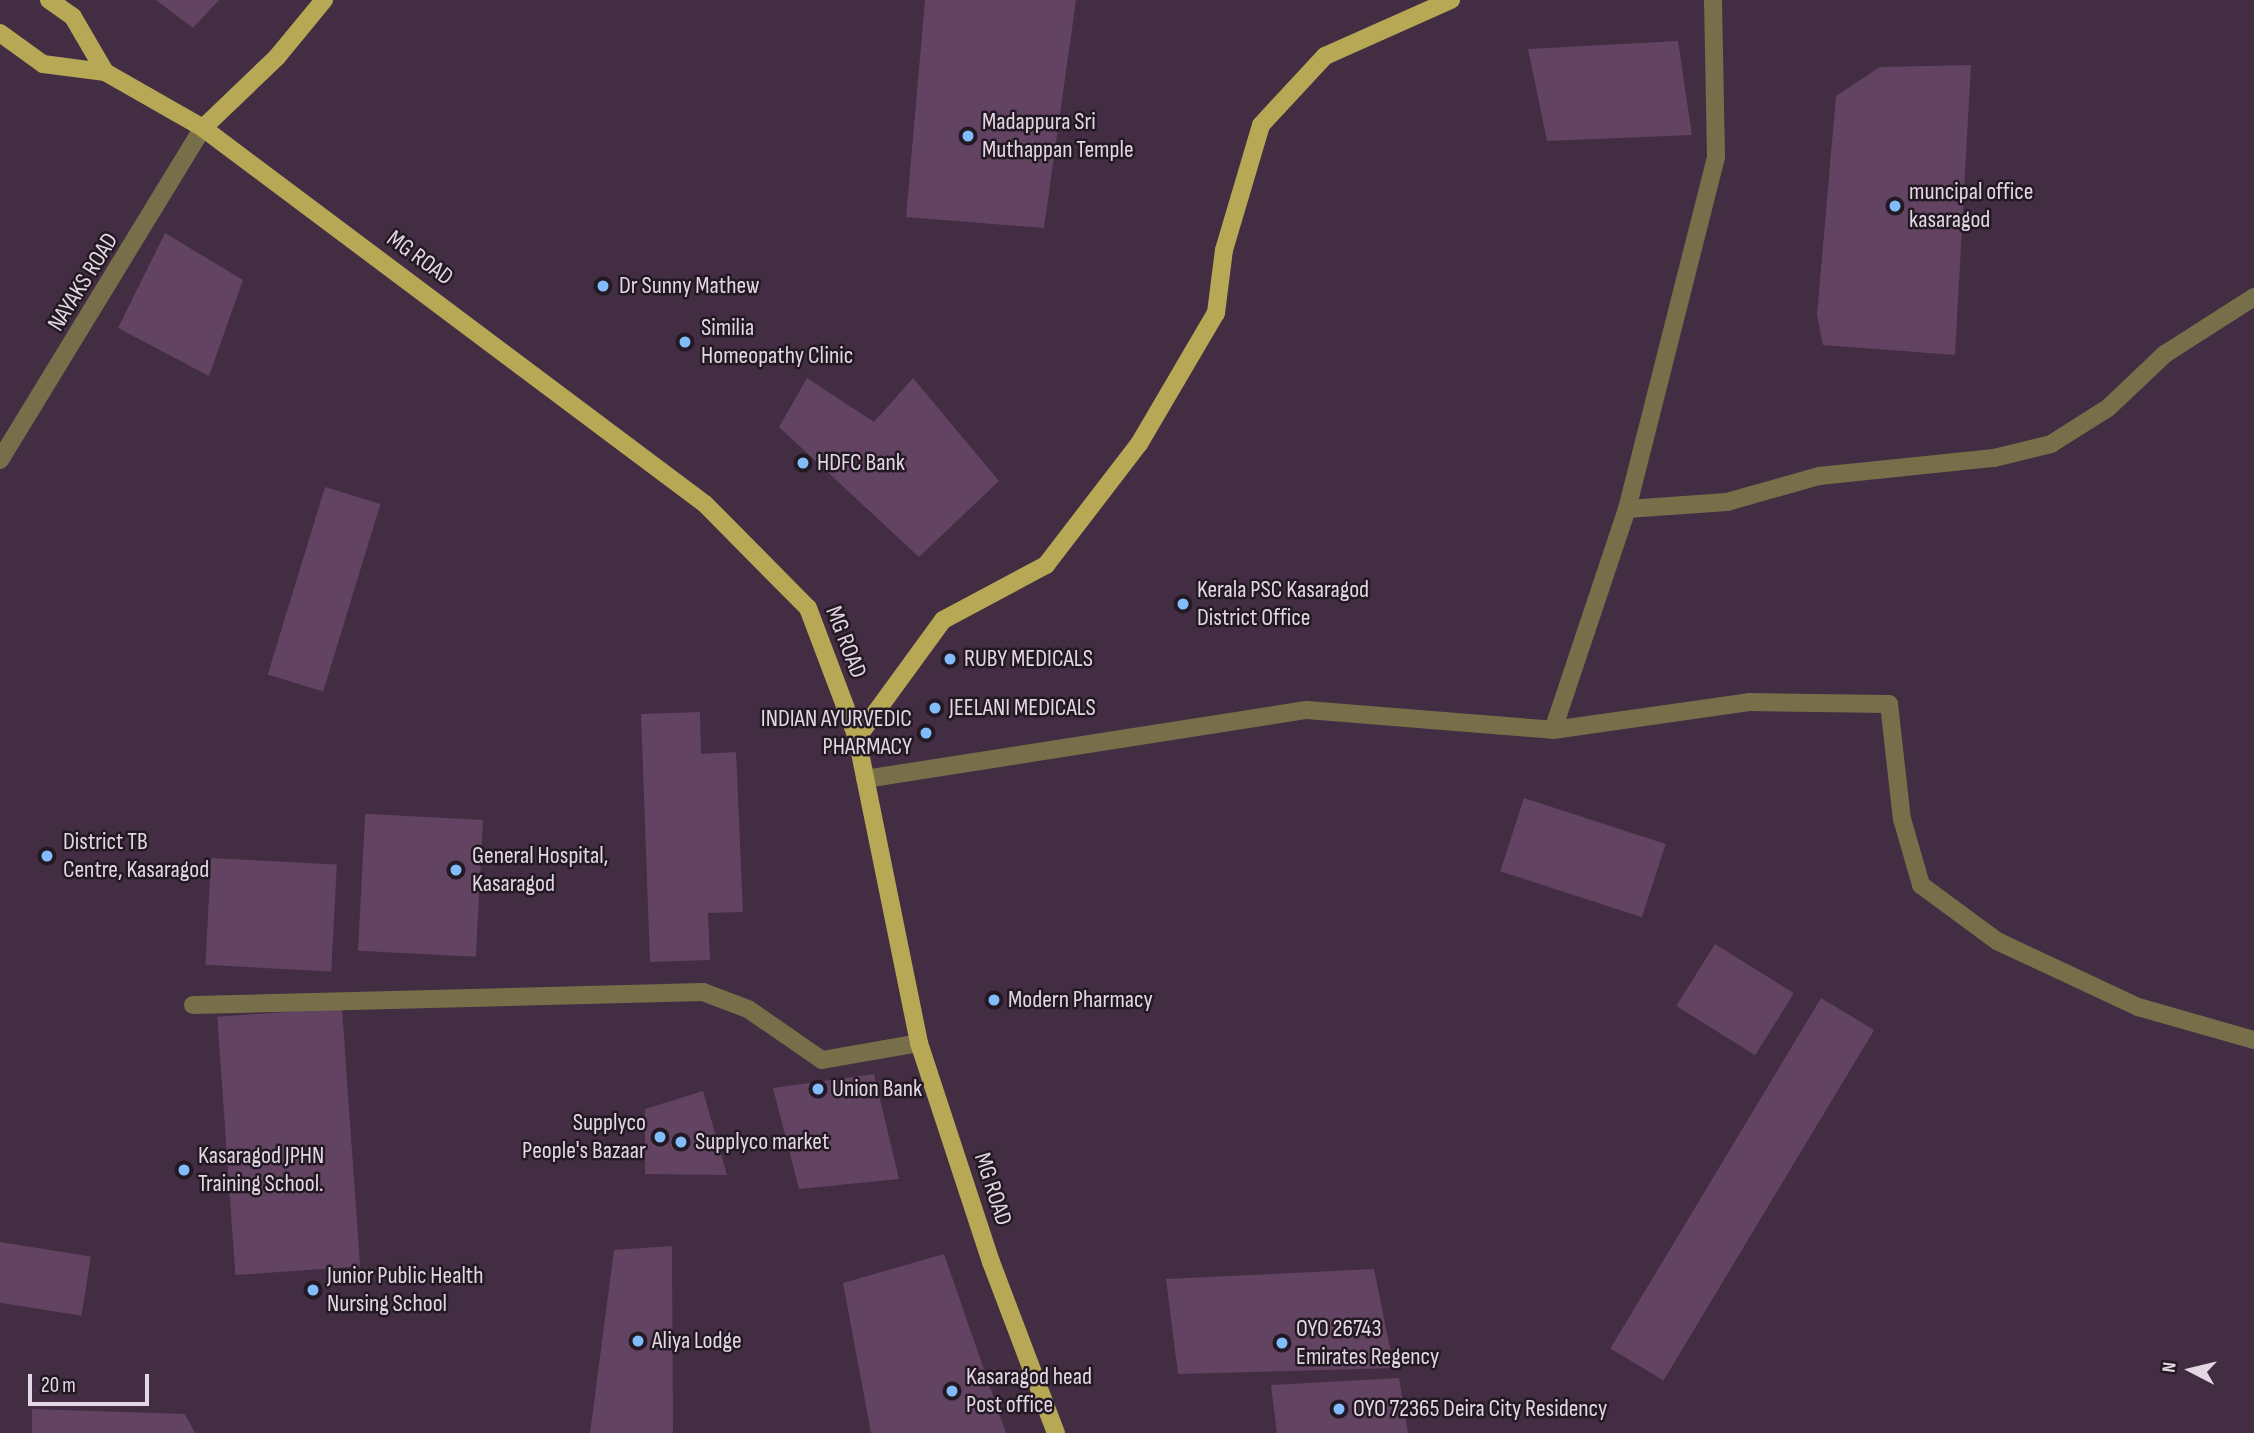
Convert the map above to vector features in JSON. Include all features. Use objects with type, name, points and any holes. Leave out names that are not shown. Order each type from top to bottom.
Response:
[{"type":"main road","points":[[49,0],[73,17],[106,72]]},
{"type":"main road","points":[[203,128],[277,57],[324,0]]},
{"type":"main road","points":[[857,738],[943,620],[1046,565],[1139,444],[1216,313],[1224,250],[1261,125],[1325,56],[1451,0]]},
{"type":"main road","points":[[0,33],[43,64],[106,72]]},
{"type":"main road","name":"MG ROAD","points":[[106,72],[203,128],[705,504],[808,608],[857,738],[919,1043],[991,1262],[1056,1433]]},
{"type":"street","points":[[1553,730],[1627,509],[1716,157],[1713,0]]},
{"type":"street","name":"NAYAKS ROAD","points":[[0,460],[203,128]]},
{"type":"street","points":[[1627,509],[1727,502],[1819,476],[1994,458],[2051,444],[2108,408],[2165,354],[2254,296]]},
{"type":"street","points":[[865,779],[1307,710],[1553,730],[1749,702],[1889,704],[1902,819],[1921,885],[1997,942],[2138,1007],[2254,1041]]},
{"type":"street","points":[[193,1005],[703,992],[748,1009],[822,1060],[919,1043]]},
{"type":"building","points":[[156,0],[219,0],[193,28]]},
{"type":"building","points":[[925,0],[1076,0],[1044,228],[906,217]]},
{"type":"building","points":[[1678,41],[1692,135],[1547,141],[1528,49]]},
{"type":"building","name":"muncipal office kasaragod","points":[[1971,65],[1955,355],[1823,345],[1817,315],[1836,96],[1880,67]]},
{"type":"building","points":[[165,233],[243,280],[209,376],[118,328]]},
{"type":"building","points":[[807,378],[874,422],[913,378],[999,481],[919,557],[779,427]]},
{"type":"building","points":[[325,487],[380,504],[323,691],[268,674]]},
{"type":"building","points":[[700,712],[701,754],[736,752],[743,912],[708,913],[710,960],[650,962],[641,714]]},
{"type":"building","points":[[1524,798],[1666,844],[1642,917],[1500,871]]},
{"type":"building","name":"General Hospital, Kasaragod","points":[[365,814],[483,820],[476,957],[358,951]]},
{"type":"building","points":[[211,858],[337,865],[331,971],[205,965]]},
{"type":"building","points":[[1715,944],[1794,993],[1755,1055],[1676,1006]]},
{"type":"building","points":[[1821,998],[1874,1030],[1663,1381],[1610,1349]]},
{"type":"building","points":[[342,1008],[360,1266],[235,1275],[217,1017]]},
{"type":"building","points":[[874,1074],[899,1179],[799,1189],[773,1088]]},
{"type":"building","name":"Supplyco market","points":[[703,1091],[727,1175],[645,1174],[645,1109]]},
{"type":"building","points":[[0,1242],[91,1256],[81,1316],[0,1303]]},
{"type":"building","name":"Aliya Lodge","points":[[672,1246],[673,1433],[590,1433],[614,1250]]},
{"type":"building","points":[[944,1254],[1006,1433],[871,1433],[843,1283]]},
{"type":"building","name":"OYO 26743 Emirates Regency","points":[[1374,1269],[1394,1368],[1178,1374],[1166,1279]]},
{"type":"building","name":"OYO 72365 Deira City Residency","points":[[1399,1378],[1408,1433],[1277,1433],[1271,1385]]},
{"type":"building","points":[[32,1409],[185,1414],[195,1433],[32,1433]]},
{"type":"place","name":"Madappura Sri Muthappan Temple","points":[[968,136]]},
{"type":"place","name":"muncipal office kasaragod","points":[[1895,206]]},
{"type":"place","name":"Dr Sunny Mathew","points":[[603,286]]},
{"type":"place","name":"Similia Homeopathy Clinic","points":[[685,342]]},
{"type":"place","name":"HDFC Bank","points":[[803,463]]},
{"type":"place","name":"Kerala PSC Kasaragod District Office","points":[[1183,604]]},
{"type":"place","name":"RUBY MEDICALS","points":[[950,659]]},
{"type":"place","name":"JEELANI MEDICALS","points":[[935,708]]},
{"type":"place","name":"INDIAN AYURVEDIC PHARMACY","points":[[926,733]]},
{"type":"place","name":"District TB Centre, Kasaragod","points":[[47,856]]},
{"type":"place","name":"General Hospital, Kasaragod","points":[[456,870]]},
{"type":"place","name":"Modern Pharmacy","points":[[994,1000]]},
{"type":"place","name":"Union Bank","points":[[818,1089]]},
{"type":"place","name":"Supplyco People's Bazaar","points":[[660,1137]]},
{"type":"place","name":"Supplyco market","points":[[681,1142]]},
{"type":"place","name":"Kasaragod JPHN Training School.","points":[[184,1170]]},
{"type":"place","name":"Junior Public Health Nursing School","points":[[313,1290]]},
{"type":"place","name":"Aliya Lodge","points":[[638,1341]]},
{"type":"place","name":"OYO 26743 Emirates Regency","points":[[1282,1343]]},
{"type":"place","name":"Kasaragod head Post office","points":[[952,1391]]},
{"type":"place","name":"OYO 72365 Deira City Residency","points":[[1339,1409]]}]
